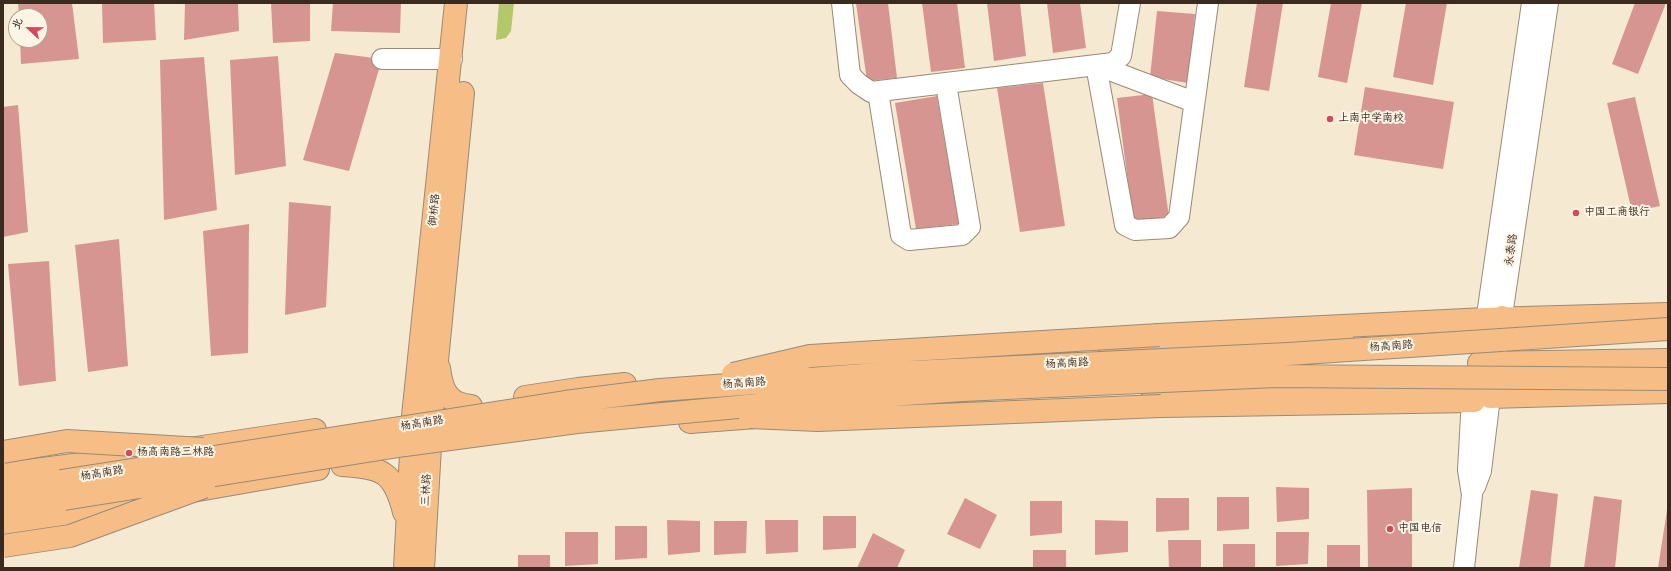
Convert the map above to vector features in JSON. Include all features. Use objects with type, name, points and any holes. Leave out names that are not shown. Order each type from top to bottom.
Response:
[{"type":"main road","name":"御桥路","points":[[422,414],[456,3]]},
{"type":"main road","name":"御桥路","points":[[422,414],[437,357],[472,3]]},
{"type":"main road","name":"杨高南路","points":[[3,509],[63,490],[247,461],[662,385],[852,363],[1491,322],[1536,317],[1668,314]]},
{"type":"main road","points":[[1491,322],[1488,357],[1480,394],[1311,403],[1161,406],[818,420],[666,419],[662,385],[810,356],[1261,331],[1491,322]]},
{"type":"main road","name":"杨高南路","points":[[3,474],[422,414],[578,389],[1288,354],[1668,329]]},
{"type":"main road","points":[[1488,357],[1668,346]]},
{"type":"main road","points":[[437,357],[442,384],[449,398],[455,403],[471,406]]},
{"type":"main road","points":[[1488,357],[1668,360]]},
{"type":"main road","name":"杨高南路","points":[[3,527],[51,520],[141,500],[420,451],[791,402],[962,390],[1275,376],[1668,379]]},
{"type":"main road","points":[[1281,390],[1311,403]]},
{"type":"main road","name":"杨高南路","points":[[247,461],[405,445],[577,422],[666,419],[901,406],[1281,390],[1530,396],[1668,392]]},
{"type":"main road","name":"三林路","points":[[422,414],[420,451],[423,568]]},
{"type":"main road","points":[[3,452],[67,441],[192,448],[247,461]]},
{"type":"main road","name":"三林路","points":[[405,568],[407,534],[420,451]]},
{"type":"main road","points":[[3,546],[70,536],[247,461]]},
{"type":"main road","points":[[342,465],[365,466],[378,470],[389,477],[396,487],[401,500],[407,534]]},
{"type":"main road","name":"杨高南路","points":[[3,490],[63,490]]},
{"type":"main road","points":[[51,520],[63,490]]},
{"type":"street","points":[[842,3],[850,75],[859,84],[871,92],[1113,64],[1121,56],[1130,3]]},
{"type":"street","points":[[1096,66],[1124,225],[1135,230],[1169,228],[1179,217],[1208,3]]},
{"type":"street","name":"永泰路","points":[[1491,322],[1532,3]]},
{"type":"street","name":"永泰路","points":[[1491,322],[1548,3]]},
{"type":"street","points":[[382,59],[452,59]]},
{"type":"street","points":[[1096,66],[1194,102]]},
{"type":"street","points":[[878,92],[901,235],[909,240],[962,235],[970,227],[946,84]]},
{"type":"street","points":[[1464,568],[1472,495],[1468,470],[1471,416],[1480,394]]},
{"type":"green space","points":[[499,3],[514,3],[511,31],[506,38],[496,40]]},
{"type":"building","points":[[18,3],[72,3],[79,59],[21,64],[20,48],[48,48],[48,8],[18,8]]},
{"type":"building","points":[[102,3],[154,3],[156,40],[103,43]]},
{"type":"building","points":[[185,3],[238,3],[239,31],[184,40]]},
{"type":"building","points":[[271,3],[310,3],[310,41],[273,43]]},
{"type":"building","points":[[333,3],[401,3],[400,33],[331,31]]},
{"type":"building","points":[[856,3],[888,3],[897,78],[867,81]]},
{"type":"building","points":[[922,3],[957,3],[965,68],[931,72]]},
{"type":"building","points":[[987,3],[1020,3],[1026,56],[994,61]]},
{"type":"building","points":[[1047,3],[1080,3],[1086,48],[1053,53]]},
{"type":"building","points":[[1257,3],[1283,3],[1269,91],[1244,87]]},
{"type":"building","points":[[1331,3],[1362,3],[1347,83],[1318,77]]},
{"type":"building","points":[[1406,3],[1447,3],[1433,85],[1393,77]]},
{"type":"building","points":[[1635,3],[1666,3],[1638,74],[1612,64]]},
{"type":"building","points":[[1157,11],[1195,14],[1188,83],[1150,77]]},
{"type":"building","points":[[335,53],[382,59],[349,171],[303,160]]},
{"type":"building","points":[[278,56],[286,166],[235,175],[230,60]]},
{"type":"building","points":[[204,57],[217,210],[164,220],[160,60]]},
{"type":"building","points":[[1043,83],[1065,226],[1020,232],[997,88]]},
{"type":"building","points":[[1365,87],[1454,102],[1443,169],[1354,155]]},
{"type":"building","points":[[1152,94],[1169,217],[1133,221],[1117,98]]},
{"type":"building","points":[[937,96],[959,224],[916,229],[895,103]]},
{"type":"building","points":[[1635,97],[1660,206],[1632,212],[1607,103]]},
{"type":"building","points":[[18,105],[28,232],[3,237],[3,107]]},
{"type":"building","points":[[289,202],[331,206],[326,307],[285,315]]},
{"type":"building","points":[[249,224],[248,353],[211,356],[203,231]]},
{"type":"building","points":[[119,239],[128,366],[88,372],[75,245]]},
{"type":"building","points":[[49,261],[56,381],[19,386],[8,264]]},
{"type":"building","points":[[1276,487],[1309,488],[1309,519],[1277,522]]},
{"type":"building","name":"中国电信","points":[[1412,488],[1412,568],[1368,568],[1367,490]]},
{"type":"building","points":[[1531,490],[1558,494],[1550,568],[1519,568]]},
{"type":"building","points":[[1594,496],[1622,500],[1615,568],[1584,568]]},
{"type":"building","points":[[1217,497],[1249,497],[1249,529],[1217,531]]},
{"type":"building","points":[[965,498],[997,515],[980,549],[947,534]]},
{"type":"building","points":[[1156,498],[1189,498],[1189,530],[1156,532]]},
{"type":"building","points":[[1030,501],[1062,501],[1062,533],[1030,536]]},
{"type":"building","points":[[1667,510],[1668,568],[1658,568]]},
{"type":"building","points":[[823,516],[856,516],[856,548],[823,550]]},
{"type":"building","points":[[667,520],[700,521],[700,552],[668,555]]},
{"type":"building","points":[[765,520],[798,520],[798,552],[766,554]]},
{"type":"building","points":[[1095,520],[1128,521],[1128,552],[1095,555]]},
{"type":"building","points":[[714,521],[747,521],[746,553],[714,555]]},
{"type":"building","points":[[615,526],[647,526],[647,558],[615,560]]},
{"type":"building","points":[[565,532],[598,532],[598,564],[565,566]]},
{"type":"building","points":[[1276,532],[1309,532],[1308,564],[1276,566]]},
{"type":"building","points":[[873,533],[905,550],[897,568],[857,568]]},
{"type":"building","points":[[1168,540],[1201,540],[1201,568],[1169,568]]},
{"type":"building","points":[[1223,544],[1255,544],[1255,568],[1223,568]]},
{"type":"building","points":[[1327,545],[1360,545],[1360,568],[1327,568]]},
{"type":"building","points":[[1033,550],[1066,550],[1066,568],[1033,568]]},
{"type":"building","points":[[518,555],[550,555],[550,568],[518,568]]},
{"type":"place","name":"上南中学南校","points":[[1330,119]]},
{"type":"place","name":"中国工商银行","points":[[1576,213]]},
{"type":"place","name":"杨高南路三林路","points":[[129,453]]},
{"type":"place","name":"中国电信","points":[[1390,529]]}]
